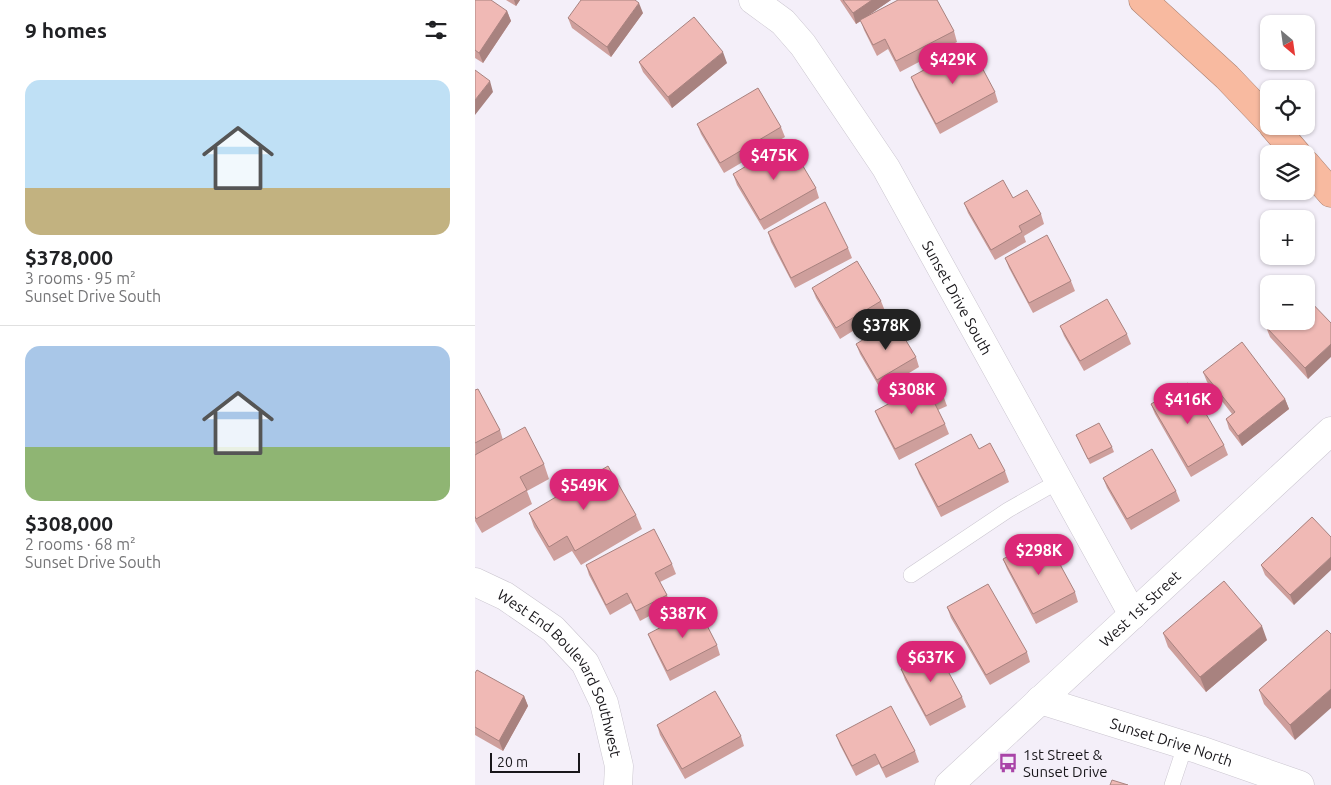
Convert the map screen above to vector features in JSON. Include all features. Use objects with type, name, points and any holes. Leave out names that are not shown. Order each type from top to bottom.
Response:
[{"type":"highway","points":[[1143,0],[1227,77],[1260,112]]},
{"type":"highway","points":[[1281,135],[1289,145]]},
{"type":"highway","points":[[1315,174],[1331,193]]},
{"type":"street","name":"Sunset Drive South","points":[[753,0],[783,22],[803,45],[887,168],[1133,615]]},
{"type":"street","name":"West 1st Street","points":[[949,785],[1331,431]]},
{"type":"street","name":"West End Boulevard Southwest","points":[[475,582],[505,596],[553,629],[585,663],[603,703],[619,766],[618,785]]},
{"type":"street","name":"Sunset Drive North","points":[[1040,700],[1300,785]]},
{"type":"lane","points":[[911,575],[1008,510],[1059,481]]},
{"type":"lane","points":[[1172,785],[1185,746]]},
{"type":"building","points":[[475,0],[491,0],[507,11],[479,53],[475,50]]},
{"type":"building","points":[[581,0],[635,0],[639,3],[607,47],[568,18]]},
{"type":"building","points":[[843,0],[872,0],[853,13]]},
{"type":"building","points":[[898,0],[937,0],[954,31],[896,61],[885,39],[873,45],[860,20]]},
{"type":"building","points":[[694,17],[723,52],[668,97],[639,62]]},
{"type":"building","points":[[970,45],[995,92],[936,124],[911,77]]},
{"type":"building","points":[[475,70],[490,81],[475,100]]},
{"type":"building","points":[[758,88],[781,127],[720,163],[697,124]]},
{"type":"building","points":[[788,141],[816,188],[760,220],[733,174]]},
{"type":"building","points":[[1003,180],[1013,198],[1027,190],[1041,214],[1019,226],[1022,232],[991,250],[964,203]]},
{"type":"building","points":[[825,202],[848,248],[791,278],[768,232]]},
{"type":"building","points":[[1047,235],[1071,281],[1029,303],[1005,258]]},
{"type":"building","points":[[857,261],[881,301],[836,328],[812,288]]},
{"type":"building","points":[[1107,299],[1127,334],[1080,361],[1060,326]]},
{"type":"building","points":[[1315,306],[1331,323],[1331,344],[1305,368],[1269,330],[1315,330]]},
{"type":"building","points":[[894,321],[916,357],[877,380],[856,344]]},
{"type":"building","points":[[1242,342],[1285,399],[1238,436],[1226,419],[1235,412],[1203,372]]},
{"type":"building","points":[[935,379],[943,395],[933,400],[945,424],[895,449],[875,411]]},
{"type":"building","points":[[1188,383],[1224,445],[1188,467],[1151,404]]},
{"type":"building","points":[[478,389],[500,430],[475,443],[475,390]]},
{"type":"building","points":[[1099,423],[1112,447],[1088,459],[1076,435]]},
{"type":"building","points":[[525,427],[544,464],[520,477],[527,490],[476,519],[475,455]]},
{"type":"building","points":[[971,434],[979,449],[990,443],[1005,471],[938,507],[915,464]]},
{"type":"building","points":[[1152,449],[1176,491],[1127,519],[1103,478]]},
{"type":"building","points":[[608,466],[636,515],[575,551],[567,536],[549,547],[529,513]]},
{"type":"building","points":[[1312,517],[1331,537],[1331,557],[1290,595],[1261,565]]},
{"type":"building","points":[[654,529],[672,564],[655,573],[667,595],[636,611],[627,593],[606,605],[586,565]]},
{"type":"building","points":[[1045,537],[1075,592],[1033,614],[1003,559]]},
{"type":"building","points":[[1224,581],[1262,626],[1200,677],[1163,633]]},
{"type":"building","points":[[988,584],[1027,652],[986,675],[947,607]]},
{"type":"building","points":[[698,608],[717,645],[667,671],[648,634]]},
{"type":"building","points":[[1327,630],[1331,634],[1331,689],[1290,725],[1259,690]]},
{"type":"building","points":[[937,651],[962,697],[926,716],[901,669]]},
{"type":"building","points":[[477,670],[524,696],[499,741],[475,727],[475,673]]},
{"type":"building","points":[[715,691],[741,736],[682,769],[657,725]]},
{"type":"building","points":[[891,706],[915,751],[882,768],[875,754],[852,766],[836,735]]},
{"type":"building","points":[[1112,780],[1128,785],[1110,785]]},
{"type":"place","name":"1st Street & Sunset Drive","points":[[1008,763]]}]
